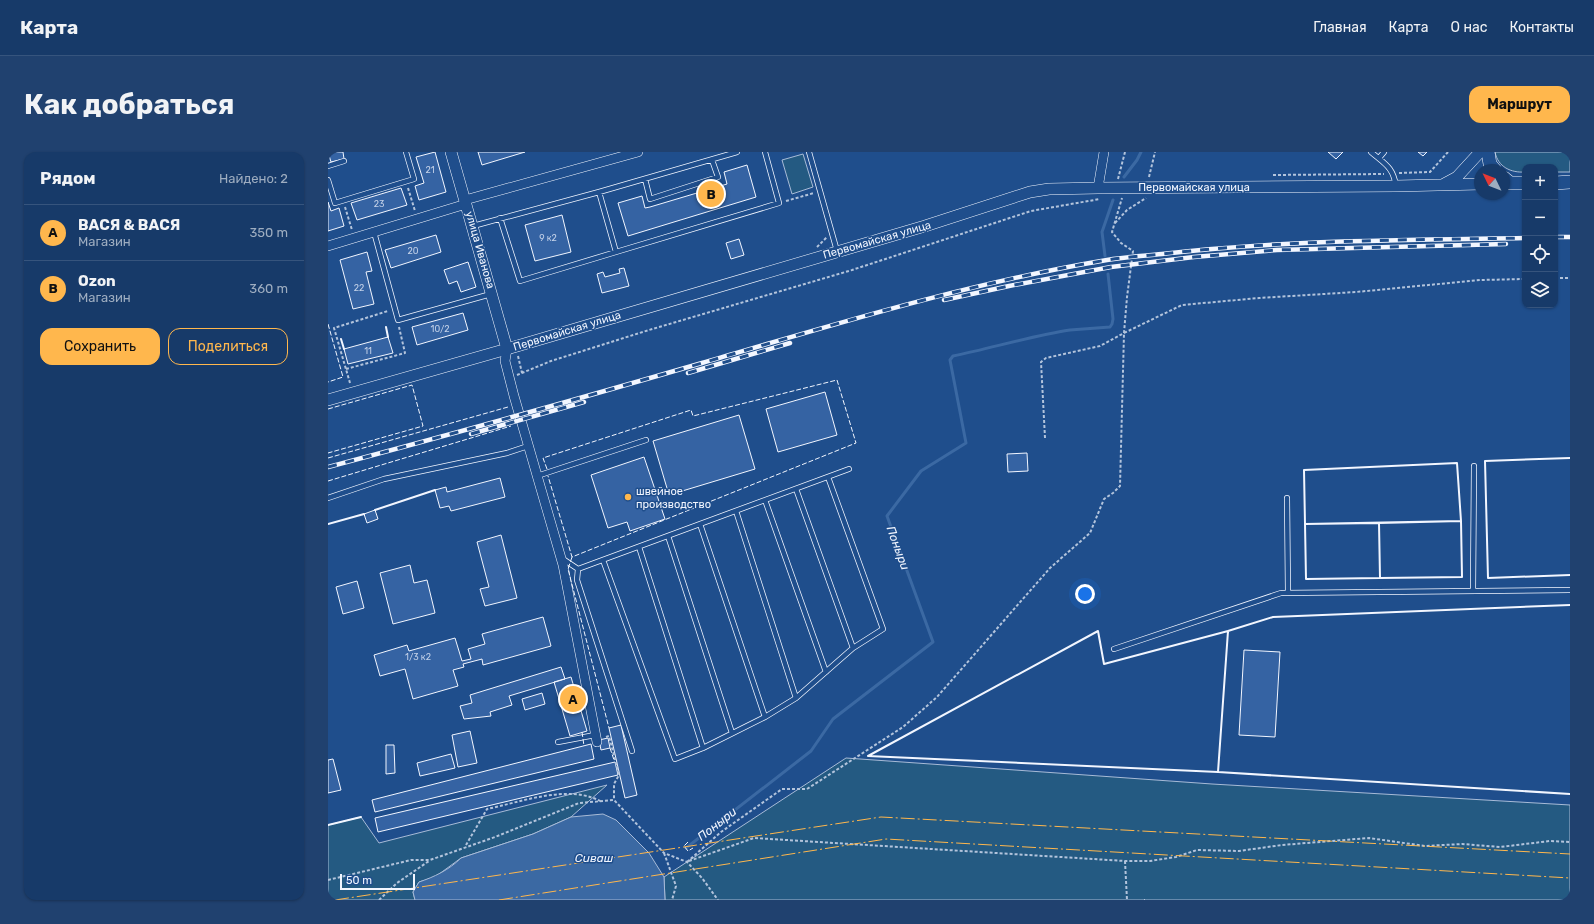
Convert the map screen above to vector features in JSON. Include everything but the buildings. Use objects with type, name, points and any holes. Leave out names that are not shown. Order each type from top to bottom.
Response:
[{"type":"main road","points":[[1488,152],[1490,164]]},
{"type":"main road","points":[[1510,182],[1522,183]]},
{"type":"main road","points":[[1558,182],[1570,182]]},
{"type":"street","name":"улица Иванова","points":[[451,152],[492,294],[512,351]]},
{"type":"street","points":[[328,246],[466,202],[638,152]]},
{"type":"street","points":[[1098,188],[1104,152]]},
{"type":"street","points":[[1442,186],[1457,177],[1480,152]]},
{"type":"street","name":"Первомайская улица","points":[[328,400],[512,351],[837,251],[925,226],[1030,192],[1049,189],[1098,188],[1442,186],[1474,184]]},
{"type":"street","points":[[512,351],[505,361],[561,558],[596,739]]},
{"type":"lane","points":[[328,180],[335,203],[414,179],[406,152]]},
{"type":"lane","points":[[473,226],[599,192],[737,152]]},
{"type":"lane","points":[[500,218],[520,281],[779,203],[765,152]]},
{"type":"lane","points":[[809,152],[837,251]]},
{"type":"lane","points":[[1371,152],[1394,173],[1396,186]]},
{"type":"lane","points":[[1379,158],[1384,152]]},
{"type":"lane","points":[[645,179],[650,199],[718,177],[712,160]]},
{"type":"lane","points":[[328,166],[344,161]]},
{"type":"lane","points":[[599,192],[616,252]]},
{"type":"lane","points":[[374,232],[398,320],[492,294]]},
{"type":"lane","points":[[537,476],[646,440]]},
{"type":"lane","points":[[328,498],[384,480],[507,453],[528,446]]},
{"type":"lane","points":[[1473,591],[1474,466]]},
{"type":"lane","points":[[578,569],[849,469]]},
{"type":"lane","points":[[603,560],[675,759],[703,748],[765,718],[796,698],[853,648],[883,629],[828,477]]},
{"type":"lane","points":[[796,489],[853,648]]},
{"type":"lane","points":[[1287,498],[1288,592]]},
{"type":"lane","points":[[765,500],[826,672]]},
{"type":"lane","points":[[736,511],[796,698]]},
{"type":"lane","points":[[700,524],[765,718]]},
{"type":"lane","points":[[668,536],[732,733]]},
{"type":"lane","points":[[639,547],[703,748]]},
{"type":"lane","points":[[561,558],[578,569]]},
{"type":"lane","points":[[578,569],[576,580],[632,751]]},
{"type":"lane","points":[[1114,649],[1281,592],[1570,590]]},
{"type":"lane","points":[[558,742],[596,739]]},
{"type":"path","points":[[1118,180],[1125,152]]},
{"type":"path","points":[[1155,152],[1149,178],[1156,177]]},
{"type":"path","points":[[1272,175],[1430,172],[1448,152]]},
{"type":"path","points":[[406,181],[417,218]]},
{"type":"path","points":[[779,203],[820,191]]},
{"type":"path","points":[[687,862],[721,832],[782,789],[807,789],[903,726],[937,697],[1050,568],[1090,533],[1104,499],[1120,486],[1122,360],[1127,297],[1133,251],[1121,243],[1112,232],[1122,198],[1128,197]]},
{"type":"path","points":[[1114,223],[1127,210],[1148,197],[1142,197]]},
{"type":"path","points":[[510,378],[551,361],[649,330],[852,270],[1031,211],[1107,198]]},
{"type":"path","points":[[343,200],[354,238]]},
{"type":"path","points":[[1558,278],[1570,278]]},
{"type":"path","points":[[1045,438],[1041,362],[1046,358],[1100,346],[1182,306],[1259,298],[1356,292],[1457,282],[1522,279]]},
{"type":"path","points":[[350,384],[334,328],[395,308]]},
{"type":"path","points":[[346,369],[405,353],[398,320]]},
{"type":"path","points":[[512,351],[522,373]]},
{"type":"path","points":[[596,739],[608,736],[619,775],[614,784],[614,800],[664,853],[676,886],[672,900]]},
{"type":"path","points":[[466,846],[487,809],[556,794],[578,794],[592,796],[601,801]]},
{"type":"path","points":[[379,900],[397,883],[430,860],[495,837],[579,803],[614,800]]},
{"type":"path","points":[[687,862],[754,838],[1125,861],[1150,861],[1176,857],[1197,850],[1239,851],[1282,845],[1369,838],[1425,846],[1462,844],[1500,847],[1550,841],[1570,842]]},
{"type":"path","points":[[664,853],[687,862],[702,878],[718,900]]},
{"type":"path","points":[[328,880],[411,860],[430,860]]},
{"type":"path","points":[[1125,861],[1127,900]]},
{"type":"shaded area","points":[[1495,152],[1570,152],[1570,172],[1558,172],[1558,164],[1522,164],[1522,172],[1510,170],[1510,164],[1501,164]]},
{"type":"shaded area","points":[[803,154],[813,187],[792,194],[782,160]]},
{"type":"shaded area","points":[[846,758],[1212,784],[1570,805],[1570,900],[665,900],[664,877]]},
{"type":"shaded area","points":[[607,785],[571,817],[533,834],[461,858],[435,877],[419,882],[413,892],[415,900],[328,900],[328,825],[361,817],[379,843]]},
{"type":"water","name":"Сиваш","points":[[603,814],[616,820],[649,853],[664,877],[665,900],[415,900],[413,892],[419,882],[441,873],[461,858],[533,834],[571,817]]},
{"type":"waterway","name":"Поныри","points":[[1124,177],[1141,152]]},
{"type":"waterway","name":"Поныри","points":[[1105,256],[1102,232],[1113,200]]},
{"type":"waterway","name":"Поныри","points":[[686,848],[811,751],[833,719],[933,642],[887,516],[921,471],[966,443],[950,360],[953,356],[1041,335],[1070,330],[1110,327],[1113,319],[1108,274]]},
{"type":"railway","points":[[1558,237],[1570,237]]},
{"type":"railway","points":[[328,467],[562,403],[954,292],[1055,269],[1121,258],[1207,249],[1298,243],[1522,238]]},
{"type":"railway","points":[[944,300],[1111,267],[1194,257],[1277,250],[1506,244]]},
{"type":"railway","points":[[688,373],[790,343]]},
{"type":"railway","points":[[471,434],[584,402]]},
{"type":"fence","points":[[328,324],[343,377],[328,382]]},
{"type":"fence","points":[[547,469],[543,458],[691,410],[693,416],[837,380],[856,443],[572,557],[548,476]]},
{"type":"fence","points":[[328,409],[412,385],[423,426],[328,453]]},
{"type":"fence","points":[[328,458],[508,407]]},
{"type":"fence","points":[[328,481],[511,426]]},
{"type":"fence","points":[[572,557],[568,569],[609,728]]},
{"type":"fence","points":[[582,732],[584,746]]},
{"type":"fence","points":[[610,748],[614,760]]},
{"type":"fence","points":[[688,842],[684,846],[688,851],[693,848]]},
{"type":"wall","points":[[386,327],[388,337]]},
{"type":"wall","points":[[341,339],[344,349]]},
{"type":"wall","points":[[1570,458],[1485,461],[1488,578],[1570,575]]},
{"type":"wall","points":[[1457,463],[1461,521],[1305,524],[1304,470],[1457,463]]},
{"type":"wall","points":[[375,510],[435,490]]},
{"type":"wall","points":[[328,524],[364,514]]},
{"type":"wall","points":[[1461,521],[1462,577],[1380,578],[1379,523],[1461,521]]},
{"type":"wall","points":[[1379,523],[1380,578],[1306,579],[1305,524],[1379,523]]},
{"type":"wall","points":[[1228,633],[1228,631],[1273,617],[1570,605]]},
{"type":"wall","points":[[1098,631],[1104,664],[1228,631],[1218,772],[868,756],[1098,631]]},
{"type":"wall","points":[[1218,771],[1570,794]]},
{"type":"wall","points":[[328,825],[361,817]]},
{"type":"power","points":[[335,900],[881,817],[1570,854]]},
{"type":"power","points":[[499,900],[886,839],[1570,878]]},
{"type":"place","name":"Ozon","points":[[711,194]]},
{"type":"place","name":"швейное производство","points":[[628,497]]},
{"type":"place","name":"ВАСЯ & ВАСЯ","points":[[573,699]]}]
